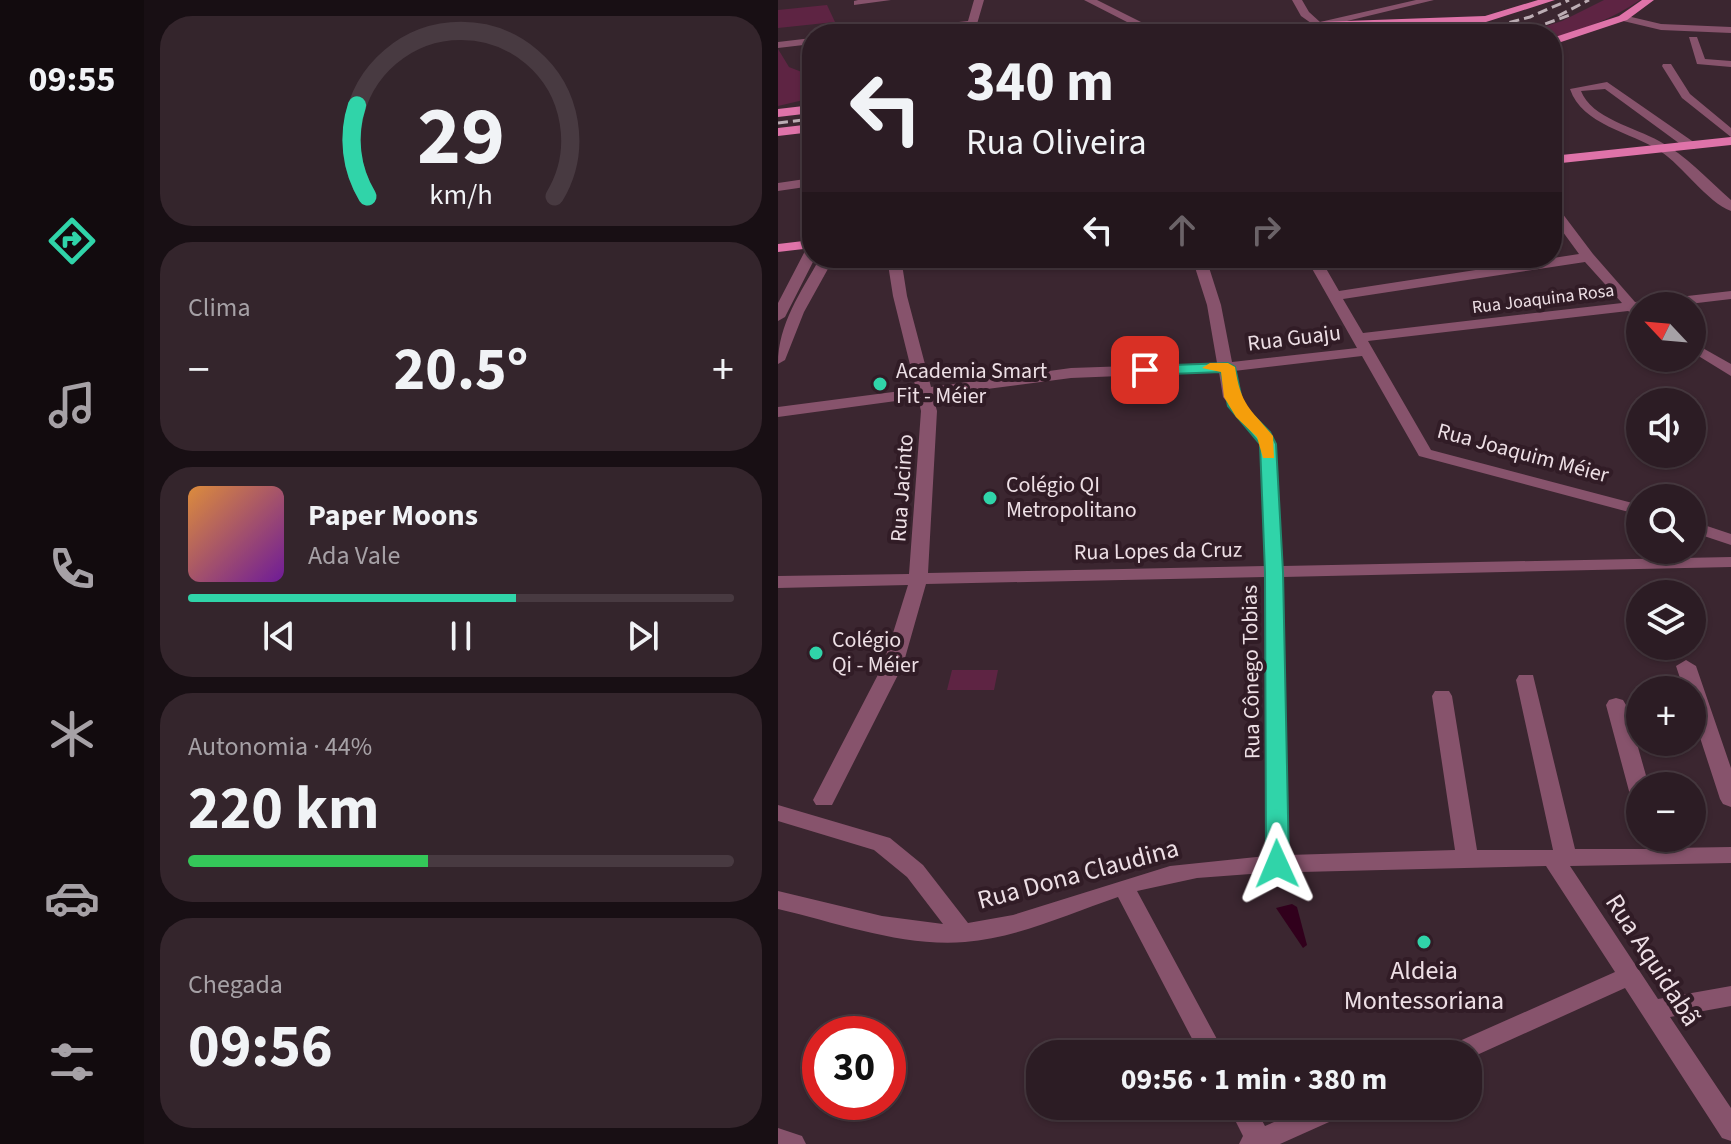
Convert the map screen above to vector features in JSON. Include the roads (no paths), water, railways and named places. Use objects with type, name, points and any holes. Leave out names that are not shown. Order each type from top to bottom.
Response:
[{"type":"main road","points":[[1346,24],[1486,19],[1550,0]]},
{"type":"main road","points":[[1562,39],[1627,19],[1649,0]]},
{"type":"main road","points":[[778,113],[802,110]]},
{"type":"main road","points":[[778,132],[802,129]]},
{"type":"main road","points":[[1562,159],[1731,141]]},
{"type":"main road","points":[[778,248],[802,245]]},
{"type":"street","points":[[857,3],[886,0]]},
{"type":"street","points":[[975,24],[979,0]]},
{"type":"street","points":[[1089,0],[1138,23]]},
{"type":"street","points":[[1297,0],[1317,24]]},
{"type":"street","points":[[1322,24],[1429,0]]},
{"type":"street","points":[[1627,19],[1661,27],[1731,30]]},
{"type":"street","points":[[1132,24],[1138,23]]},
{"type":"street","points":[[1693,39],[1699,61],[1726,64],[1729,77]]},
{"type":"street","points":[[778,45],[802,42]]},
{"type":"street","points":[[1667,66],[1686,96],[1731,134]]},
{"type":"street","points":[[1691,146],[1607,85],[1575,89],[1576,95],[1594,112],[1664,149],[1731,207]]},
{"type":"street","points":[[778,187],[802,183]]},
{"type":"street","points":[[1562,222],[1626,300]]},
{"type":"street","points":[[1562,261],[1588,257]]},
{"type":"street","points":[[780,310],[803,268]]},
{"type":"street","points":[[778,360],[802,302],[821,268]]},
{"type":"street","name":"Rua Jacinto","points":[[824,800],[893,665],[918,581],[928,423],[896,268]]},
{"type":"street","name":"Rua Cônego Tobias","points":[[1203,268],[1236,406],[1265,436],[1268,444],[1274,572],[1277,864]]},
{"type":"street","name":"Rua Joaquim Méier","points":[[1318,268],[1425,453],[1626,506]]},
{"type":"street","points":[[1333,296],[1516,268]]},
{"type":"street","name":"Rua Joaquina Rosa","points":[[1706,299],[1731,295]]},
{"type":"street","points":[[780,310],[802,302]]},
{"type":"street","name":"Rua Joaquina Rosa","points":[[1363,345],[1626,311]]},
{"type":"street","name":"Rua Guaju","points":[[778,412],[1071,373],[1228,367],[1363,345]]},
{"type":"street","points":[[1706,355],[1731,371]]},
{"type":"street","points":[[1706,531],[1731,540]]},
{"type":"street","name":"Rua Lopes da Cruz","points":[[778,582],[1731,562]]},
{"type":"street","points":[[1686,666],[1731,799]]},
{"type":"street","points":[[1526,680],[1560,859]]},
{"type":"street","points":[[1442,696],[1468,861]]},
{"type":"street","points":[[1616,705],[1635,772]]},
{"type":"street","points":[[778,813],[882,844],[915,871],[962,932]]},
{"type":"street","name":"Rua Dona Claudina","points":[[778,900],[914,929],[962,932],[1005,926],[1124,888],[1193,870],[1277,864],[1560,859],[1626,852]]},
{"type":"street","name":"Rua Dona Claudina","points":[[1700,852],[1731,855]]},
{"type":"street","name":"Rua Aquidabã","points":[[1560,859],[1629,976],[1731,1130]]},
{"type":"street","points":[[1124,888],[1205,1040]]},
{"type":"street","points":[[1482,1042],[1629,976]]},
{"type":"street","points":[[1653,1010],[1731,996]]},
{"type":"street","points":[[1247,1120],[1256,1142],[1306,1120]]},
{"type":"street","points":[[778,1140],[793,1144]]},
{"type":"railway","points":[[1504,24],[1530,17],[1569,0]]},
{"type":"railway","points":[[1558,16],[1589,0]]},
{"type":"railway","points":[[1545,24],[1570,15]]},
{"type":"railway","points":[[778,123],[802,120]]},
{"type":"place","name":"Academia Smart Fit - Méier","points":[[880,384]]},
{"type":"place","name":"Colégio QI Metropolitano","points":[[990,498]]},
{"type":"place","name":"Colégio Qi - Méier","points":[[816,653]]},
{"type":"place","name":"Aldeia Montessoriana","points":[[1424,942]]}]
